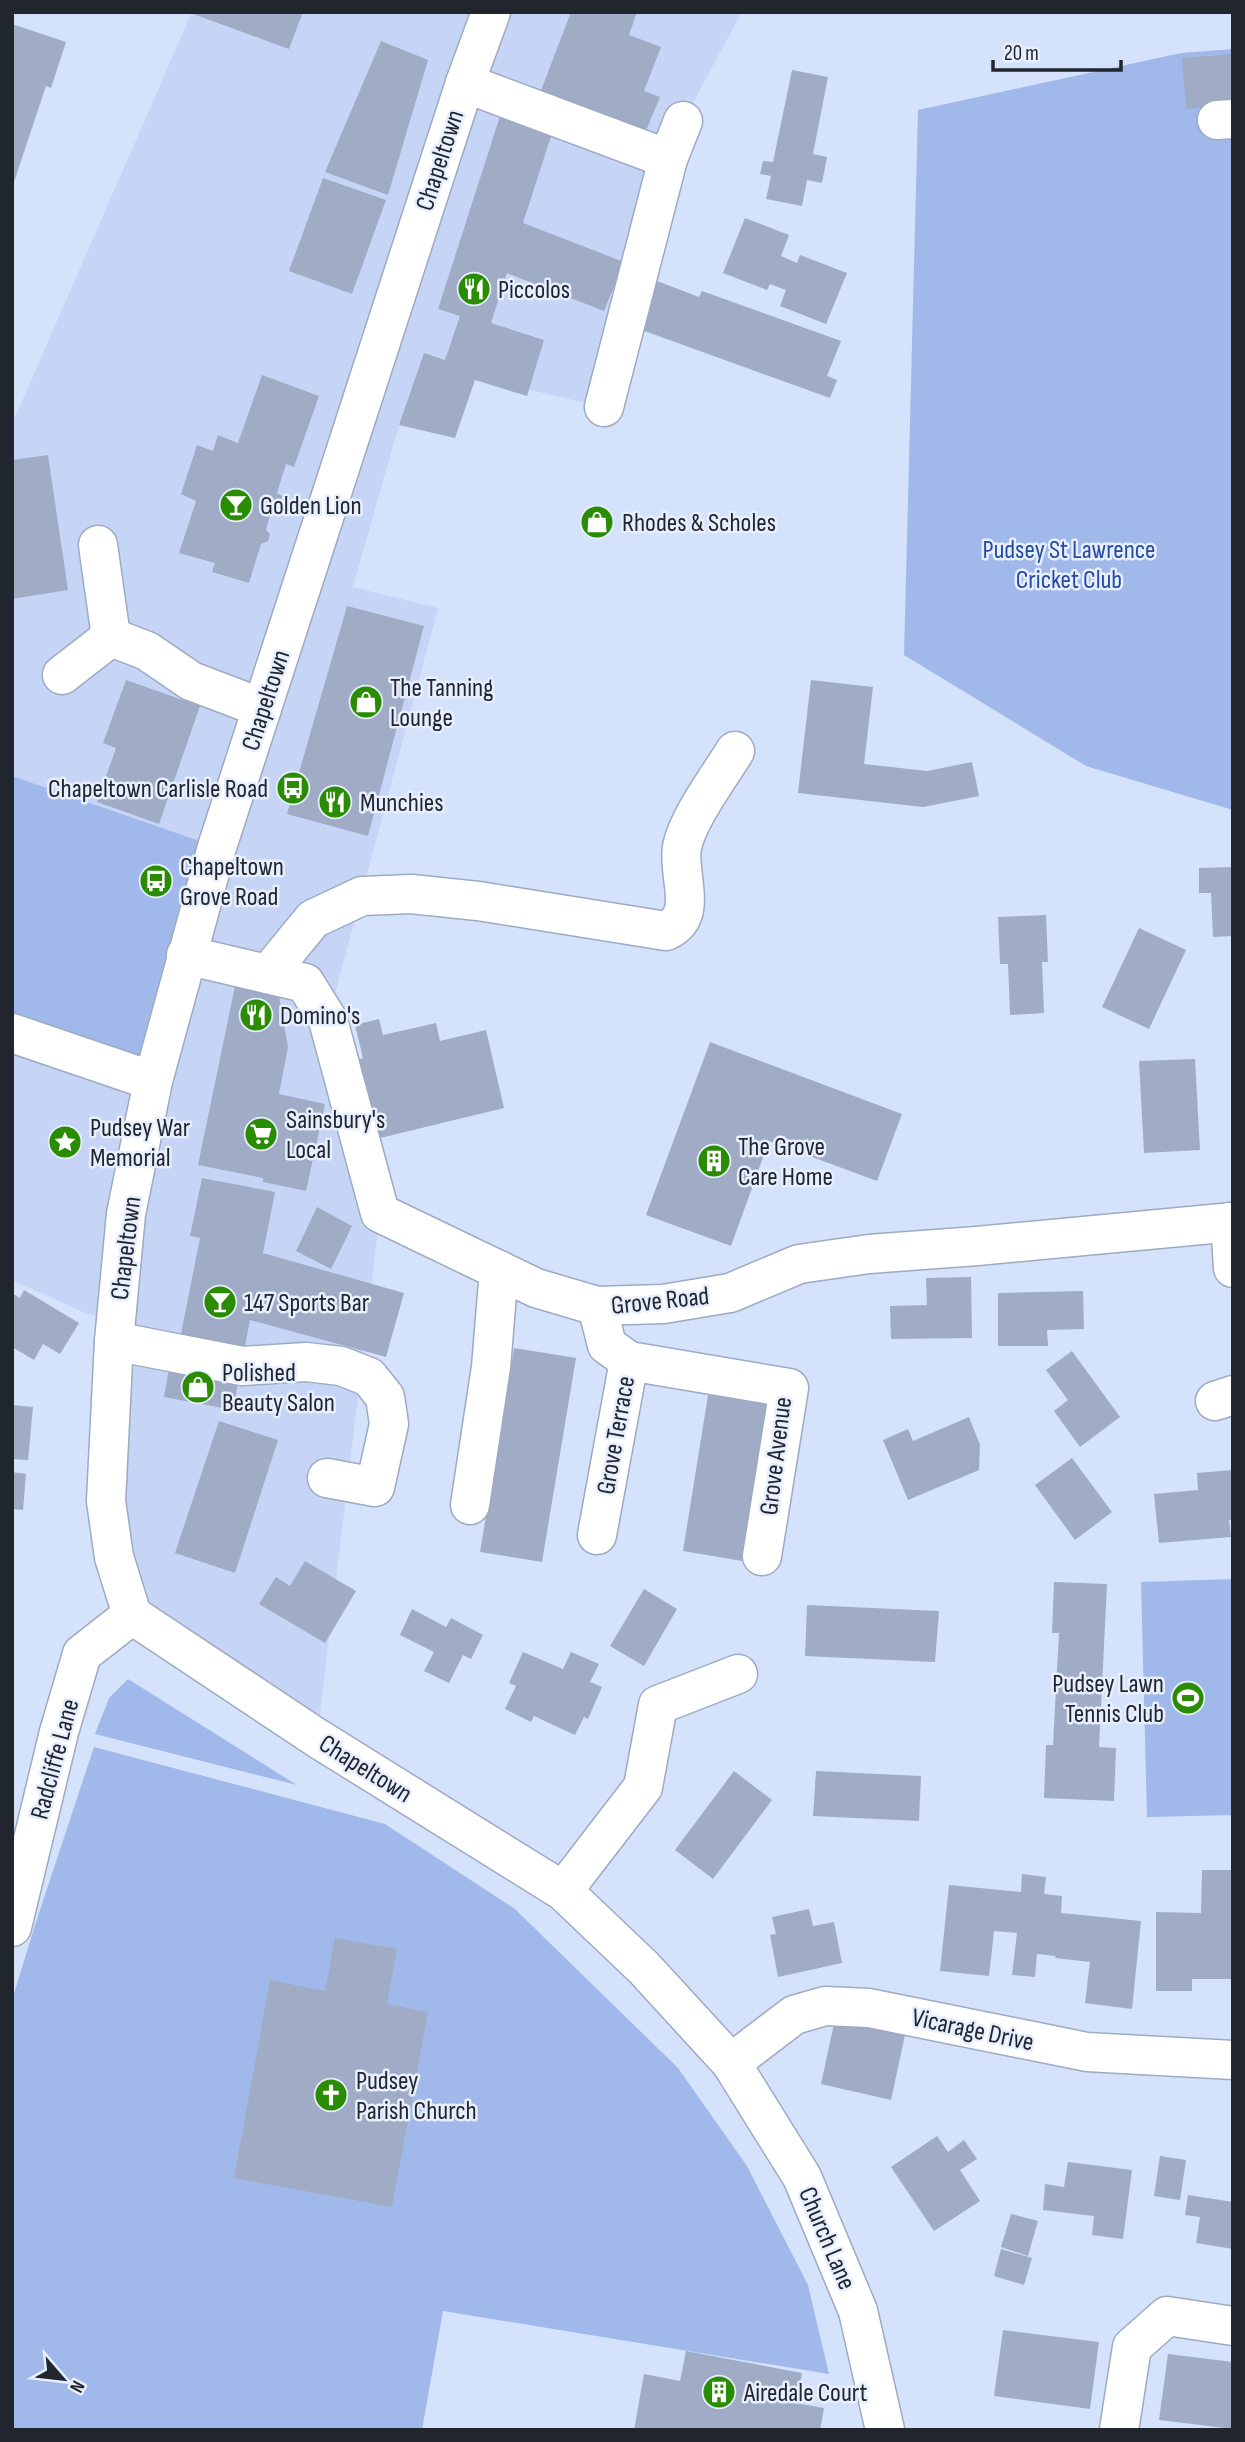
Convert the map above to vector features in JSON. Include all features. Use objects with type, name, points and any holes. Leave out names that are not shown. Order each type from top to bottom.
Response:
[{"type":"street","name":"Chapeltown","points":[[491,12],[465,83],[217,847],[153,1082],[125,1214],[114,1341],[106,1501],[114,1557],[132,1615],[317,1738],[562,1891],[644,1968],[731,2063]]},
{"type":"street","points":[[465,83],[668,159]]},
{"type":"street","points":[[604,407],[668,159],[683,121]]},
{"type":"street","points":[[98,545],[111,637]]},
{"type":"street","points":[[111,637],[147,651],[191,681],[262,708]]},
{"type":"street","points":[[62,675],[111,637]]},
{"type":"street","points":[[268,974],[313,919],[362,896],[411,894],[478,901],[666,931],[675,927],[682,921],[686,904],[682,848],[690,825],[735,751]]},
{"type":"street","name":"Grove Road","points":[[186,955],[305,982],[328,1020],[380,1213],[536,1288],[597,1306],[663,1304],[730,1293],[799,1264],[869,1254],[1231,1222]]},
{"type":"street","points":[[12,1033],[153,1082]]},
{"type":"street","points":[[1231,1222],[1233,1268]]},
{"type":"street","points":[[470,1505],[491,1367],[499,1270]]},
{"type":"street","name":"Grove Terrace","points":[[597,1306],[607,1345],[629,1361],[597,1535]]},
{"type":"street","points":[[114,1341],[242,1366],[306,1362],[341,1366],[369,1377],[385,1397],[388,1424],[375,1486],[327,1478]]},
{"type":"street","name":"Grove Avenue","points":[[629,1361],[789,1388],[762,1556]]},
{"type":"street","name":"Radcliffe Lane","points":[[12,1927],[59,1732],[82,1654],[132,1615]]},
{"type":"street","points":[[562,1891],[643,1787],[658,1705],[738,1674]]},
{"type":"street","name":"Vicarage Drive","points":[[731,2063],[794,2015],[825,2006],[869,2008],[1087,2052],[1233,2060]]},
{"type":"street","name":"Church Lane","points":[[731,2063],[802,2177],[859,2311],[885,2430]]},
{"type":"street","points":[[1119,2430],[1120,2409],[1132,2347],[1140,2339],[1167,2316],[1233,2326]]},
{"type":"shaded area","points":[[192,12],[742,12],[683,121],[604,407],[421,365],[399,425],[353,587],[438,608],[328,1020],[380,1213],[317,1738],[132,1615],[114,1557],[116,1322],[83,1312],[12,1280],[12,1033],[217,847],[12,776],[12,424]]},
{"type":"green space","name":"Pudsey St Lawrence Cricket Club","points":[[1233,49],[1233,810],[1086,766],[904,655],[918,110],[1181,53]]},
{"type":"green space","points":[[12,776],[217,847],[153,1081],[12,1033]]},
{"type":"green space","name":"Pudsey Lawn Tennis Club","points":[[1233,1579],[1233,1815],[1147,1817],[1141,1582]]},
{"type":"green space","points":[[128,1679],[297,1785],[95,1734],[109,1698]]},
{"type":"green space","points":[[94,1747],[385,1824],[515,1909],[678,2068],[747,2166],[808,2285],[829,2374],[443,2311],[422,2430],[12,2430],[12,2000]]},
{"type":"building","points":[[188,12],[303,12],[289,49]]},
{"type":"building","points":[[571,12],[637,12],[629,35],[661,47],[644,91],[660,97],[645,133],[540,93]]},
{"type":"building","points":[[12,24],[66,42],[51,88],[46,86],[13,185]]},
{"type":"building","points":[[381,41],[428,60],[388,195],[325,172]]},
{"type":"building","points":[[1233,54],[1233,105],[1186,109],[1182,58]]},
{"type":"building","points":[[792,70],[828,77],[813,154],[827,157],[822,183],[807,180],[802,206],[766,199],[771,176],[760,174],[763,161],[773,162]]},
{"type":"building","points":[[502,110],[554,127],[523,223],[624,262],[604,311],[507,273],[491,323],[544,340],[527,396],[475,380],[455,438],[399,425],[424,353],[445,360],[460,316],[438,309]]},
{"type":"building","points":[[323,178],[386,200],[352,294],[289,271]]},
{"type":"building","points":[[745,218],[789,235],[781,256],[797,263],[800,255],[847,273],[826,324],[780,306],[786,290],[770,284],[767,290],[723,273]]},
{"type":"building","points":[[657,281],[699,297],[702,291],[841,341],[827,376],[837,380],[830,398],[639,329]]},
{"type":"building","points":[[262,375],[319,396],[294,467],[286,464],[277,493],[282,496],[281,502],[272,508],[266,530],[270,534],[268,541],[261,544],[249,583],[212,572],[215,563],[179,553],[196,501],[181,494],[197,445],[213,451],[218,435],[238,443]]},
{"type":"building","points":[[48,455],[68,590],[12,599],[12,460]]},
{"type":"building","points":[[347,606],[424,626],[368,836],[287,814]]},
{"type":"building","points":[[126,680],[200,706],[159,824],[97,802],[116,748],[103,743]]},
{"type":"building","points":[[811,680],[873,687],[864,764],[927,771],[972,762],[979,796],[923,807],[798,793]]},
{"type":"building","points":[[1233,867],[1233,936],[1213,937],[1211,893],[1199,893],[1199,868]]},
{"type":"building","points":[[1046,915],[1048,962],[1042,962],[1044,1013],[1010,1015],[1008,964],[1000,964],[998,917]]},
{"type":"building","points":[[1139,928],[1186,950],[1149,1029],[1102,1007]]},
{"type":"building","name":"Sainsbury's Local","points":[[235,986],[279,996],[288,1047],[279,1094],[325,1104],[306,1191],[263,1182],[263,1178],[198,1165]]},
{"type":"building","points":[[379,1019],[383,1035],[436,1023],[440,1041],[486,1030],[504,1108],[376,1139],[358,1060],[363,1058],[355,1025]]},
{"type":"building","name":"The Grove Care Home","points":[[710,1042],[902,1114],[877,1181],[769,1141],[731,1246],[646,1215]]},
{"type":"building","points":[[1195,1059],[1200,1150],[1144,1153],[1139,1061]]},
{"type":"building","points":[[202,1178],[275,1192],[263,1253],[404,1293],[386,1357],[250,1320],[233,1410],[164,1397],[170,1363],[177,1354],[200,1238],[190,1236]]},
{"type":"building","points":[[317,1207],[352,1226],[331,1269],[296,1251]]},
{"type":"building","points":[[971,1277],[972,1338],[891,1339],[890,1306],[927,1305],[926,1278]]},
{"type":"building","points":[[24,1290],[79,1323],[60,1354],[43,1344],[34,1360],[12,1347],[12,1293],[20,1298]]},
{"type":"building","points":[[1083,1291],[1084,1329],[1047,1330],[1048,1346],[998,1346],[998,1293]]},
{"type":"building","points":[[514,1348],[576,1358],[542,1562],[480,1552]]},
{"type":"building","points":[[1072,1351],[1120,1417],[1080,1447],[1054,1411],[1068,1400],[1046,1370]]},
{"type":"building","points":[[709,1389],[774,1400],[748,1562],[683,1551]]},
{"type":"building","points":[[12,1405],[33,1407],[28,1460],[12,1459]]},
{"type":"building","points":[[969,1417],[980,1445],[979,1470],[908,1500],[883,1440],[908,1429],[913,1441]]},
{"type":"building","points":[[219,1421],[278,1440],[235,1573],[175,1553]]},
{"type":"building","points":[[1072,1458],[1112,1512],[1075,1540],[1035,1485]]},
{"type":"building","points":[[1233,1470],[1233,1520],[1229,1520],[1231,1537],[1159,1543],[1154,1494],[1198,1490],[1197,1473]]},
{"type":"building","points":[[12,1472],[26,1474],[23,1510],[12,1509]]},
{"type":"building","points":[[305,1561],[356,1591],[325,1643],[259,1604],[276,1577],[290,1586]]},
{"type":"building","points":[[1054,1582],[1107,1584],[1099,1747],[1116,1748],[1114,1801],[1044,1798],[1046,1745],[1053,1745],[1059,1633],[1052,1633]]},
{"type":"building","points":[[644,1589],[677,1609],[644,1666],[610,1646]]},
{"type":"building","points":[[807,1605],[939,1611],[935,1662],[805,1656]]},
{"type":"building","points":[[412,1609],[446,1627],[451,1618],[483,1635],[471,1659],[463,1655],[449,1683],[424,1671],[434,1652],[400,1635]]},
{"type":"building","points":[[523,1652],[563,1669],[571,1652],[599,1664],[590,1682],[602,1687],[588,1719],[584,1717],[575,1735],[534,1716],[531,1722],[505,1709],[516,1686],[509,1683]]},
{"type":"building","points":[[734,1771],[772,1800],[713,1879],[675,1850]]},
{"type":"building","points":[[816,1771],[921,1776],[919,1821],[813,1816]]},
{"type":"building","points":[[1202,1870],[1233,1870],[1233,1979],[1192,1979],[1192,1991],[1156,1991],[1156,1912],[1201,1913]]},
{"type":"building","points":[[1022,1874],[1046,1877],[1044,1894],[1062,1896],[1061,1913],[1141,1921],[1132,2009],[1085,2003],[1090,1962],[1037,1954],[1035,1977],[1012,1975],[1017,1933],[994,1931],[989,1976],[940,1971],[949,1885],[1021,1892]]},
{"type":"building","points":[[809,1909],[813,1926],[834,1922],[842,1963],[778,1977],[770,1935],[776,1934],[772,1917]]},
{"type":"building","name":"Pudsey Parish Church","points":[[335,1938],[397,1949],[387,2004],[428,2012],[392,2207],[234,2178],[270,1980],[325,1991]]},
{"type":"building","points":[[835,2019],[905,2035],[891,2100],[821,2084]]},
{"type":"building","points":[[937,2136],[948,2152],[964,2140],[977,2159],[960,2170],[980,2201],[934,2231],[891,2167]]},
{"type":"building","points":[[1160,2156],[1186,2160],[1180,2200],[1154,2196]]},
{"type":"building","points":[[1068,2162],[1132,2170],[1123,2239],[1092,2235],[1094,2216],[1043,2210],[1045,2184],[1064,2187]]},
{"type":"building","points":[[1188,2195],[1233,2202],[1233,2249],[1196,2243],[1200,2217],[1185,2215]]},
{"type":"building","points":[[1011,2214],[1038,2221],[1028,2256],[1001,2247]]},
{"type":"building","points":[[1001,2249],[1032,2258],[1024,2285],[994,2276]]},
{"type":"building","points":[[1003,2330],[1099,2342],[1090,2409],[994,2396]]},
{"type":"building","name":"Airedale Court","points":[[686,2351],[802,2373],[796,2403],[824,2408],[820,2430],[634,2430],[644,2374],[680,2381]]},
{"type":"building","points":[[1168,2354],[1233,2362],[1233,2429],[1159,2420]]},
{"type":"place","name":"Piccolos","points":[[474,289]]},
{"type":"place","name":"Golden Lion","points":[[236,505]]},
{"type":"place","name":"Rhodes & Scholes","points":[[597,522]]},
{"type":"place","name":"The Tanning Lounge","points":[[366,702]]},
{"type":"place","name":"Chapeltown Carlisle Road","points":[[293,788]]},
{"type":"place","name":"Munchies","points":[[335,802]]},
{"type":"place","name":"Chapeltown Grove Road","points":[[156,881]]},
{"type":"place","name":"Domino's","points":[[256,1015]]},
{"type":"place","name":"Sainsbury's Local","points":[[261,1134]]},
{"type":"place","name":"Pudsey War Memorial","points":[[65,1142]]},
{"type":"place","name":"The Grove Care Home","points":[[714,1161]]},
{"type":"place","name":"147 Sports Bar","points":[[220,1302]]},
{"type":"place","name":"Polished Beauty Salon","points":[[198,1387]]},
{"type":"place","name":"Pudsey Lawn Tennis Club","points":[[1188,1698]]},
{"type":"place","name":"Pudsey Parish Church","points":[[331,2095]]},
{"type":"place","name":"Airedale Court","points":[[719,2392]]}]
